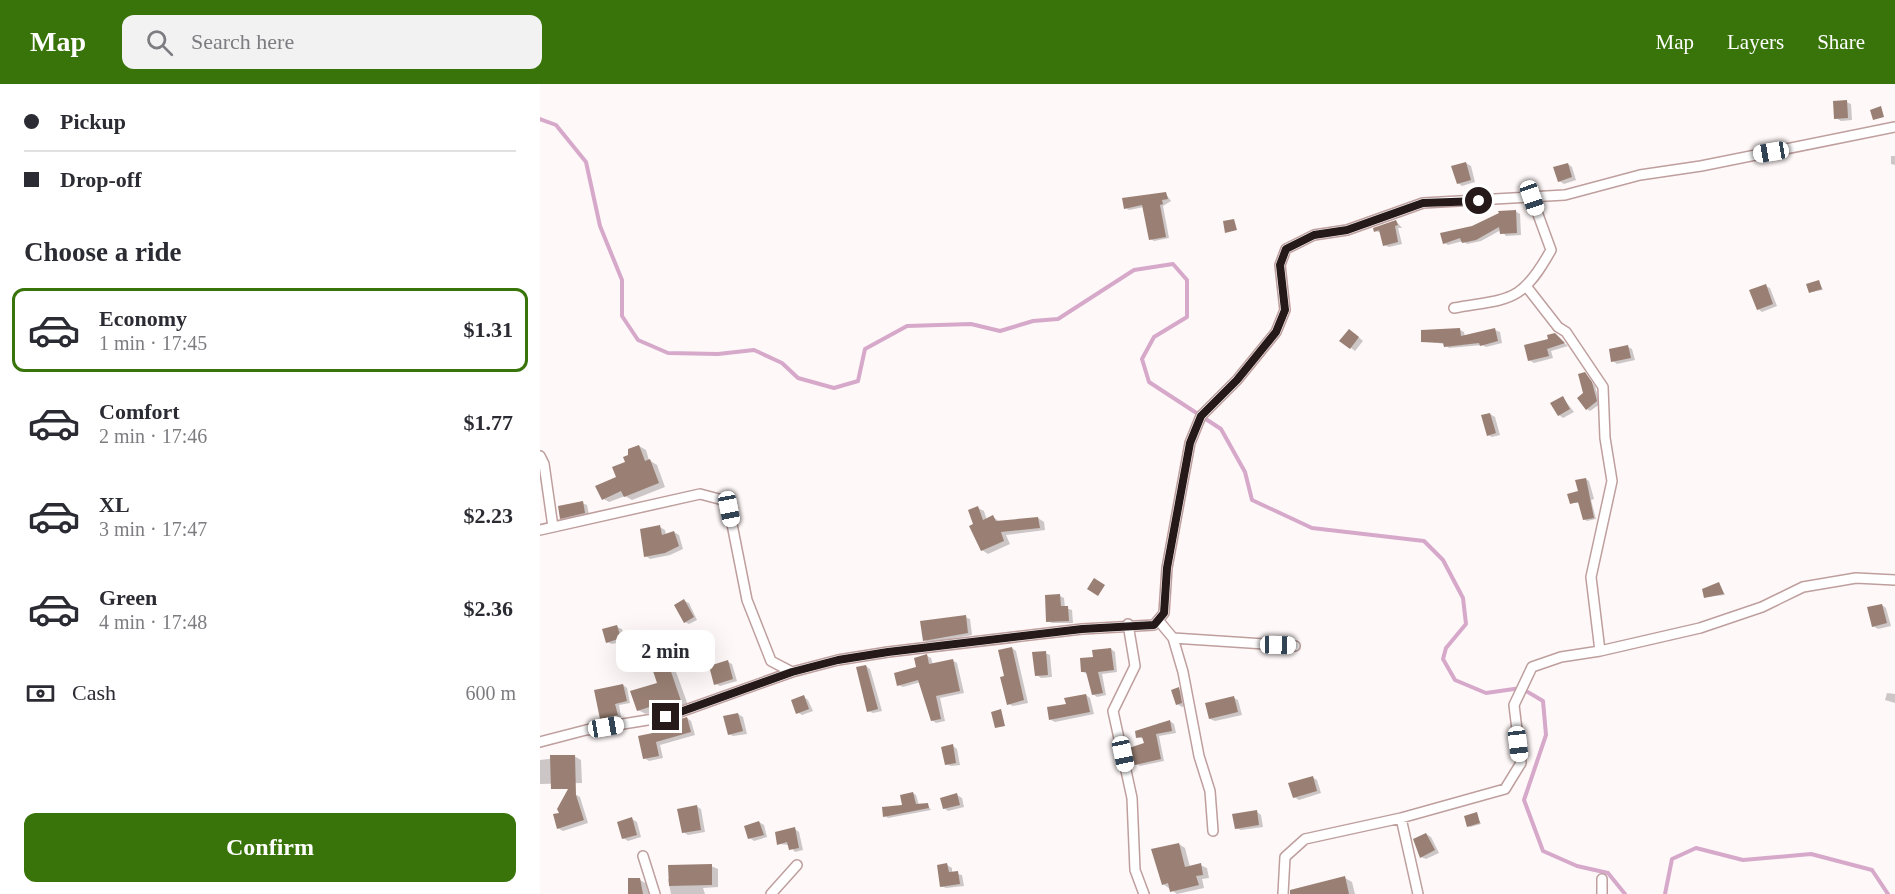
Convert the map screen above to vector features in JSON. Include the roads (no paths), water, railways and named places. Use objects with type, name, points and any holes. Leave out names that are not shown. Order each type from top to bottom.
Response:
[{"type":"street","points":[[540,742],[586,730],[666,717],[792,672],[888,652],[1128,624],[1154,625],[1164,613],[1167,568],[1190,443],[1201,416],[1237,380],[1276,332],[1285,310],[1280,265],[1286,249],[1314,235],[1347,230],[1423,203],[1565,195],[1640,175],[1701,166],[1895,128]]},
{"type":"street","points":[[1454,308],[1513,297],[1534,279],[1551,250],[1532,198]]},
{"type":"street","points":[[1526,286],[1558,327],[1566,332],[1603,387],[1605,438],[1612,481],[1590,577],[1600,651]]},
{"type":"street","points":[[540,456],[544,464],[553,527]]},
{"type":"street","points":[[540,530],[700,494],[723,500],[729,509],[747,600],[771,662],[792,672]]},
{"type":"street","points":[[1283,894],[1285,856],[1305,839],[1401,818],[1505,789],[1521,763],[1514,705],[1532,667],[1561,657],[1600,651],[1700,628],[1762,607],[1803,587],[1856,578],[1895,580]]},
{"type":"street","points":[[1158,620],[1173,638],[1184,672],[1199,756],[1210,791],[1213,831]]},
{"type":"street","points":[[1128,624],[1135,666],[1113,711],[1132,798],[1135,870],[1144,894]]},
{"type":"street","points":[[1173,638],[1296,645]]},
{"type":"street","points":[[1401,818],[1418,894]]},
{"type":"street","points":[[644,856],[655,894]]},
{"type":"street","points":[[771,894],[797,865]]},
{"type":"street","points":[[1602,879],[1602,894]]},
{"type":"waterway","points":[[540,119],[556,125],[586,162],[600,226],[622,280],[622,316],[638,340],[668,353],[718,354],[754,350],[782,363],[798,378],[834,388],[858,381],[865,349],[907,326],[971,324],[1000,331],[1033,321],[1058,319],[1134,270],[1173,264],[1187,280],[1187,317],[1154,337],[1142,359],[1149,382],[1221,429],[1245,472],[1252,500],[1312,528],[1424,541],[1443,560],[1463,598],[1466,624],[1446,648],[1443,659],[1455,680],[1486,693],[1521,688],[1543,701],[1546,735],[1524,800],[1543,851],[1577,866],[1608,873],[1625,894]]},
{"type":"waterway","points":[[1665,894],[1672,859],[1696,848],[1743,860],[1811,854],[1872,870],[1888,894]]}]
